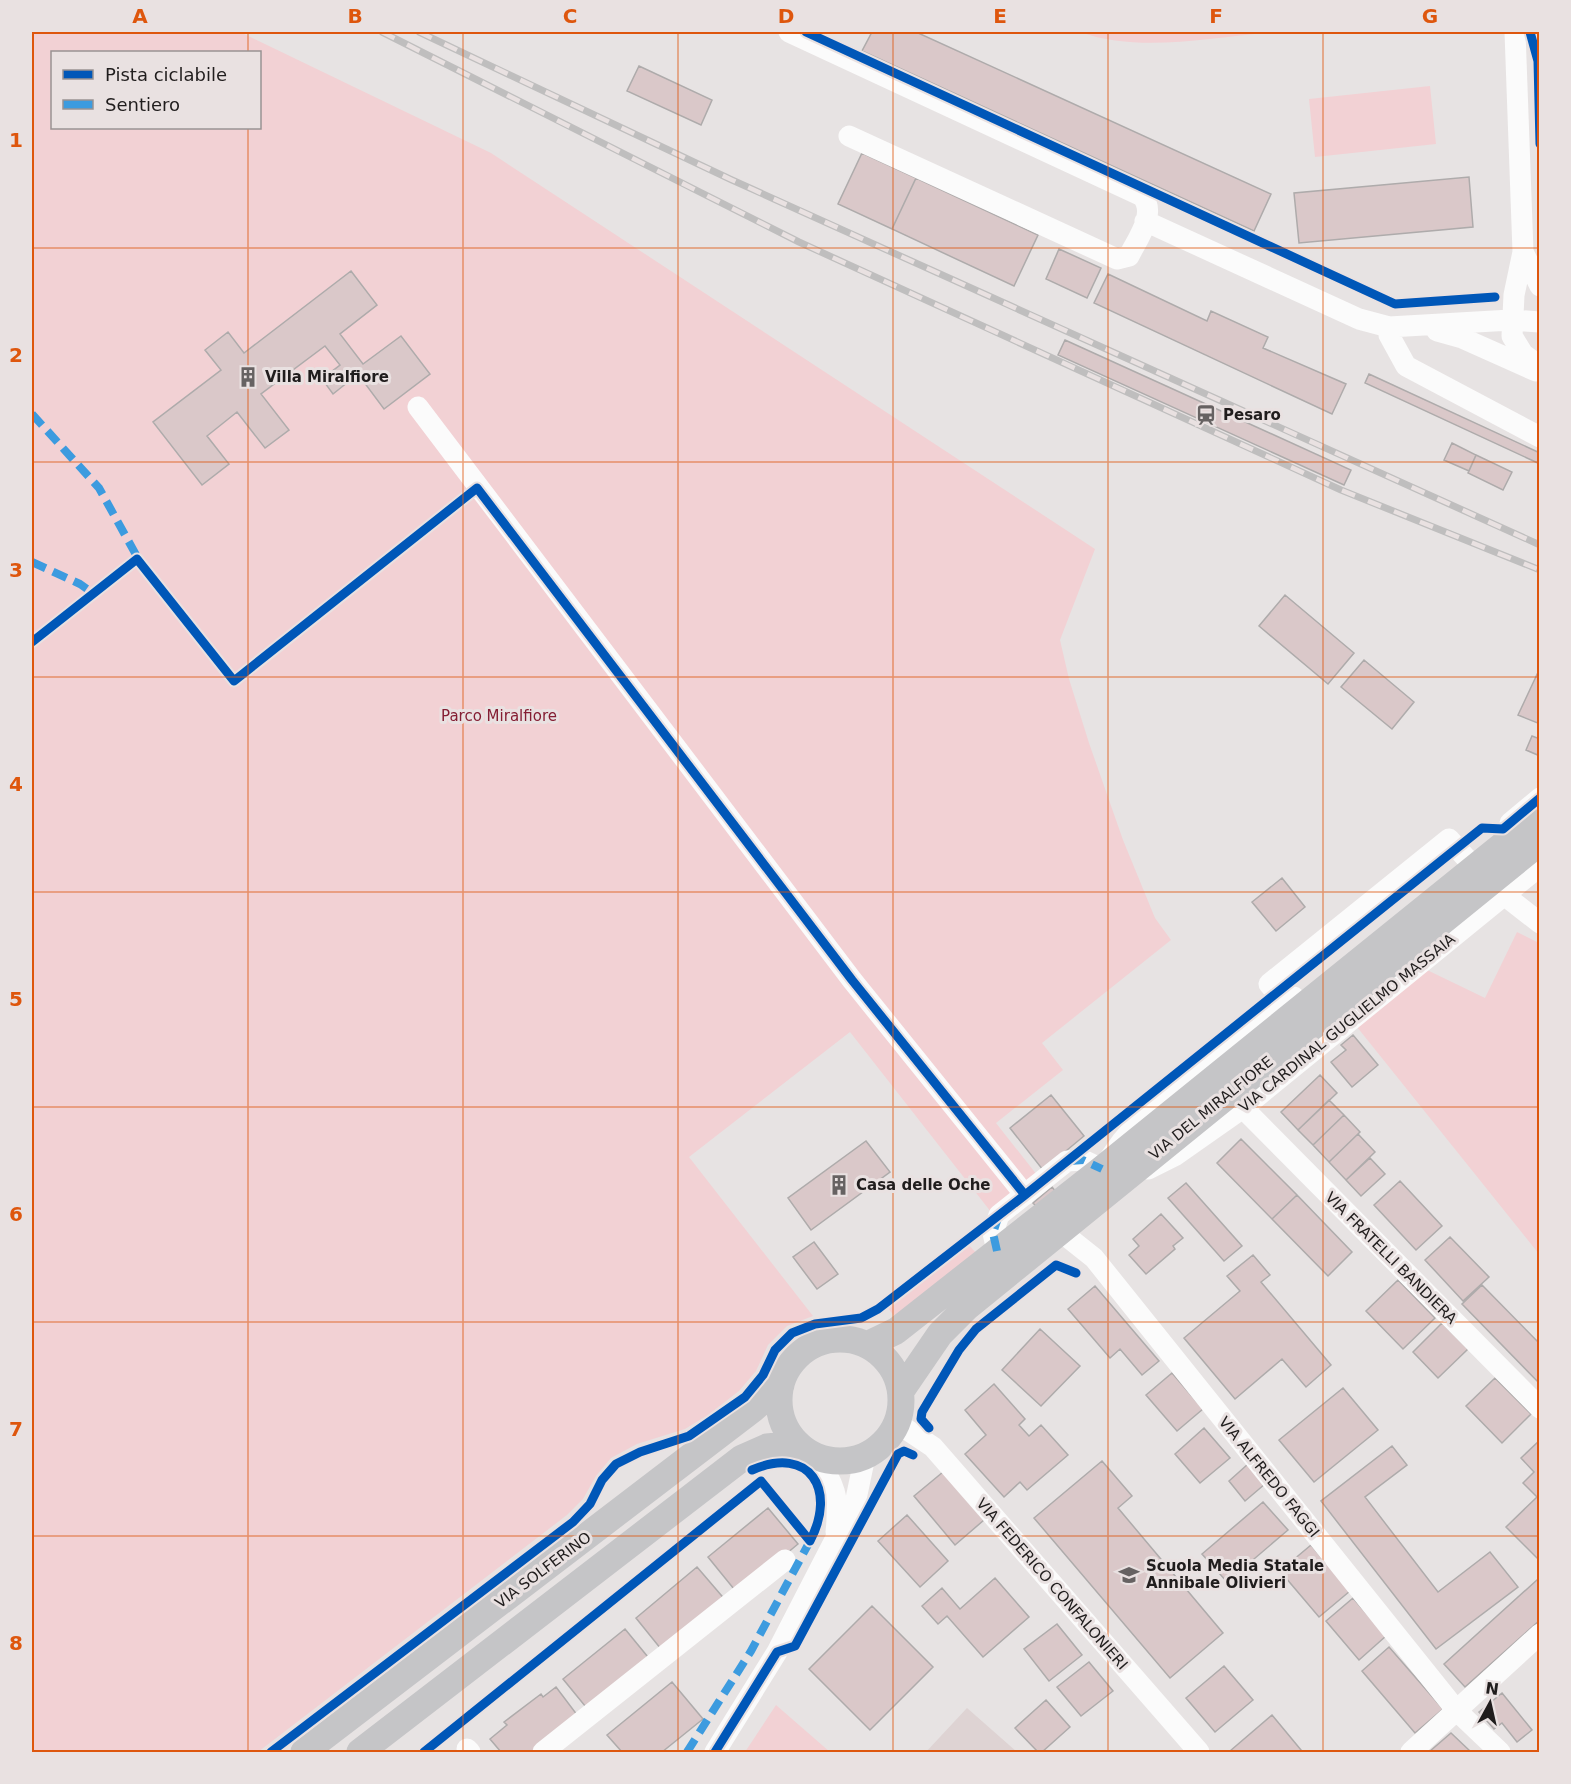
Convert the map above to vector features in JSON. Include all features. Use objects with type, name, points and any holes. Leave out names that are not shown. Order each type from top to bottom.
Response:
[{"type":"main road","name":"VIA DEL MIRALFIORE","points":[[1445,906],[1539,814]]},
{"type":"main road","name":"VIA DEL MIRALFIORE","points":[[867,1345],[896,1331],[997,1251],[1109,1177],[1445,906],[1539,842]]},
{"type":"main road","name":"VIA DEL MIRALFIORE","points":[[901,1391],[940,1334],[1060,1231],[1109,1177]]},
{"type":"main road","points":[[360,1752],[742,1458],[767,1448],[807,1450],[832,1460],[849,1461],[865,1456],[890,1437],[897,1423],[901,1391],[895,1372],[883,1356],[867,1345],[850,1340],[832,1339],[815,1344],[800,1354],[788,1368],[781,1385],[779,1401],[782,1417],[807,1450]]},
{"type":"main road","name":"VIA SOLFERINO","points":[[304,1752],[753,1409],[781,1385]]},
{"type":"street","points":[[789,32],[1142,196],[1148,203],[1149,213],[1129,256],[1117,259],[849,136]]},
{"type":"street","points":[[1503,32],[1516,55]]},
{"type":"street","points":[[1515,32],[1522,252],[1511,320],[1515,345],[1539,366]]},
{"type":"street","points":[[1145,221],[1350,316],[1389,327],[1422,327],[1511,320],[1539,322]]},
{"type":"street","points":[[1522,252],[1539,286]]},
{"type":"street","points":[[1389,327],[1389,335],[1406,366],[1539,437]]},
{"type":"street","points":[[1422,327],[1462,338],[1539,373]]},
{"type":"street","points":[[418,407],[477,488],[852,980],[1025,1195]]},
{"type":"street","name":"VIA DEL MIRALFIORE","points":[[1109,1177],[1122,1141],[1141,1119],[1539,798]]},
{"type":"street","points":[[1503,828],[1517,839],[1524,850],[1525,865],[1512,888]]},
{"type":"street","points":[[1286,1004],[1269,984],[1449,838],[1479,870],[1512,888],[1539,923]]},
{"type":"street","name":"VIA CARDINAL GUGLIELMO MASSAIA","points":[[1109,1177],[1176,1155],[1243,1108],[1539,866]]},
{"type":"street","name":"VIA FRATELLI BANDIERA","points":[[1243,1108],[1539,1408]]},
{"type":"street","points":[[997,1251],[993,1233],[999,1215],[1067,1161],[1083,1160],[1109,1177]]},
{"type":"street","name":"VIA ALFREDO FAGGI","points":[[1060,1231],[1094,1258],[1457,1711],[1500,1752]]},
{"type":"street","name":"VIA FEDERICO CONFALONIERI","points":[[897,1423],[933,1447],[1199,1752]]},
{"type":"street","points":[[807,1450],[832,1480],[837,1500],[832,1557]]},
{"type":"street","points":[[715,1752],[832,1557],[856,1499],[865,1456]]},
{"type":"street","points":[[543,1752],[785,1560]]},
{"type":"street","points":[[1411,1752],[1539,1634]]},
{"type":"shaded area","points":[[967,1708],[1017,1752],[926,1752]]},
{"type":"green space","name":"Parco Miralfiore","points":[[32,32],[240,32],[491,153],[1095,549],[1060,640],[1069,679],[1089,743],[1123,840],[1155,918],[1171,940],[1042,1043],[1063,1070],[996,1123],[1037,1175],[991,1212],[850,1032],[689,1157],[813,1316],[787,1326],[768,1345],[756,1371],[739,1391],[685,1429],[637,1444],[611,1458],[596,1476],[583,1499],[567,1515],[258,1752],[32,1752]]},
{"type":"green space","points":[[1080,32],[1266,33],[1149,43],[1126,42]]},
{"type":"green space","points":[[1430,86],[1436,144],[1315,157],[1309,99]]},
{"type":"green space","points":[[1517,932],[1539,943],[1539,1254],[1357,1027],[1427,970],[1485,998]]},
{"type":"green space","points":[[967,1243],[978,1255],[898,1321],[888,1308]]},
{"type":"green space","points":[[776,1705],[830,1752],[745,1752]]},
{"type":"building","points":[[872,32],[916,32],[1271,194],[1254,231],[862,51]]},
{"type":"building","points":[[639,66],[712,100],[701,125],[627,91]]},
{"type":"building","points":[[862,153],[916,178],[892,229],[838,204]]},
{"type":"building","points":[[1469,177],[1473,227],[1299,243],[1294,193]]},
{"type":"building","points":[[916,178],[1038,235],[1014,286],[892,229]]},
{"type":"building","points":[[1059,249],[1101,268],[1087,298],[1046,279]]},
{"type":"building","name":"Villa Miralfiore","points":[[351,271],[377,305],[340,334],[363,364],[401,336],[430,374],[384,409],[358,374],[333,394],[322,379],[340,365],[325,346],[261,394],[289,430],[265,448],[237,412],[207,436],[229,464],[202,485],[153,422],[221,370],[205,350],[228,332],[244,353]]},
{"type":"building","name":"Pesaro","points":[[1108,274],[1207,321],[1211,311],[1268,337],[1263,348],[1346,384],[1332,414],[1094,303]]},
{"type":"building","points":[[1065,340],[1351,470],[1344,485],[1058,355]]},
{"type":"building","points":[[1369,374],[1540,453],[1540,464],[1365,383]]},
{"type":"building","points":[[1452,443],[1476,455],[1469,471],[1444,460]]},
{"type":"building","points":[[1476,455],[1512,472],[1503,490],[1468,473]]},
{"type":"building","points":[[1285,595],[1354,653],[1328,684],[1259,626]]},
{"type":"building","points":[[1364,660],[1414,702],[1392,729],[1341,687]]},
{"type":"building","points":[[1540,668],[1540,724],[1518,715]]},
{"type":"building","points":[[1532,736],[1540,739],[1540,756],[1526,750]]},
{"type":"building","points":[[1282,878],[1305,907],[1276,931],[1252,902]]},
{"type":"building","points":[[1353,1035],[1378,1065],[1352,1087],[1331,1062],[1346,1050],[1341,1045]]},
{"type":"building","points":[[1320,1075],[1337,1093],[1298,1130],[1281,1112]]},
{"type":"building","points":[[1051,1095],[1084,1136],[1043,1170],[1010,1128]]},
{"type":"building","points":[[1329,1100],[1344,1115],[1313,1145],[1298,1130]]},
{"type":"building","points":[[1344,1115],[1360,1132],[1329,1162],[1313,1145]]},
{"type":"building","points":[[1358,1134],[1375,1152],[1346,1180],[1329,1162]]},
{"type":"building","points":[[1241,1139],[1297,1195],[1272,1219],[1217,1163]]},
{"type":"building","name":"Casa delle Oche","points":[[866,1141],[890,1172],[811,1230],[788,1198]]},
{"type":"building","points":[[1370,1158],[1385,1174],[1361,1196],[1346,1180]]},
{"type":"building","points":[[1400,1181],[1442,1226],[1416,1250],[1374,1205]]},
{"type":"building","points":[[1186,1183],[1242,1246],[1224,1261],[1168,1198]]},
{"type":"building","points":[[1052,1187],[1056,1192],[1037,1207],[1033,1203]]},
{"type":"building","points":[[1297,1195],[1352,1252],[1328,1276],[1272,1219]]},
{"type":"building","points":[[1161,1214],[1183,1238],[1173,1246],[1175,1249],[1146,1274],[1129,1255],[1139,1246],[1133,1239]]},
{"type":"building","points":[[1450,1237],[1489,1277],[1463,1301],[1425,1260]]},
{"type":"building","points":[[814,1242],[838,1274],[817,1289],[793,1257]]},
{"type":"building","points":[[1253,1255],[1270,1275],[1261,1282],[1331,1365],[1306,1387],[1282,1359],[1235,1399],[1184,1338],[1240,1291],[1227,1276]]},
{"type":"building","points":[[1398,1280],[1435,1318],[1403,1349],[1366,1311]]},
{"type":"building","points":[[1482,1285],[1540,1344],[1540,1384],[1462,1304]]},
{"type":"building","points":[[1095,1286],[1159,1361],[1142,1375],[1120,1349],[1110,1358],[1068,1309]]},
{"type":"building","points":[[1442,1323],[1468,1349],[1438,1378],[1413,1352]]},
{"type":"building","points":[[1040,1329],[1080,1366],[1041,1406],[1002,1370]]},
{"type":"building","points":[[1172,1373],[1203,1409],[1177,1431],[1146,1395]]},
{"type":"building","points":[[1495,1378],[1531,1414],[1502,1443],[1466,1406]]},
{"type":"building","points":[[994,1384],[1025,1419],[1019,1425],[1029,1436],[1041,1425],[1068,1455],[1027,1490],[1020,1482],[1004,1497],[965,1454],[986,1435],[965,1410]]},
{"type":"building","points":[[1343,1388],[1378,1430],[1314,1482],[1279,1440]]},
{"type":"building","points":[[1204,1428],[1230,1458],[1200,1483],[1175,1454]]},
{"type":"building","points":[[1540,1440],[1540,1561],[1506,1527],[1537,1497],[1523,1483],[1534,1472],[1521,1458]]},
{"type":"building","points":[[1392,1446],[1407,1465],[1365,1497],[1438,1592],[1490,1552],[1518,1587],[1436,1649],[1321,1501]]},
{"type":"building","name":"Scuola Media Statale Annibale Olivieri","points":[[1102,1461],[1132,1496],[1118,1508],[1223,1633],[1170,1678],[1034,1518]]},
{"type":"building","points":[[1248,1464],[1265,1484],[1245,1501],[1229,1481]]},
{"type":"building","points":[[943,1472],[984,1520],[955,1545],[914,1496]]},
{"type":"building","points":[[1263,1502],[1288,1530],[1227,1582],[1202,1554]]},
{"type":"building","points":[[768,1508],[798,1544],[738,1594],[708,1557]]},
{"type":"building","points":[[907,1515],[948,1561],[920,1587],[878,1541]]},
{"type":"building","points":[[1311,1545],[1350,1591],[1319,1617],[1280,1571]]},
{"type":"building","points":[[697,1567],[727,1602],[665,1654],[636,1618]]},
{"type":"building","points":[[995,1578],[1029,1617],[983,1657],[947,1616],[938,1624],[922,1606],[942,1588],[960,1609]]},
{"type":"building","points":[[1538,1579],[1540,1620],[1465,1687],[1444,1664]]},
{"type":"building","points":[[1353,1598],[1386,1636],[1359,1660],[1326,1621]]},
{"type":"building","points":[[872,1606],[933,1667],[870,1730],[809,1669]]},
{"type":"building","points":[[1057,1624],[1082,1655],[1049,1681],[1024,1649]]},
{"type":"building","points":[[625,1629],[652,1662],[590,1712],[563,1679]]},
{"type":"building","points":[[1389,1647],[1443,1709],[1415,1733],[1362,1671]]},
{"type":"building","points":[[1089,1662],[1113,1691],[1081,1716],[1057,1687]]},
{"type":"building","points":[[1224,1666],[1253,1700],[1215,1732],[1186,1698]]},
{"type":"building","points":[[672,1682],[703,1719],[662,1752],[622,1752],[607,1735]]},
{"type":"building","points":[[556,1687],[581,1720],[539,1752],[501,1752],[490,1739],[507,1725],[504,1722],[541,1694],[543,1697]]},
{"type":"building","points":[[1502,1693],[1532,1730],[1517,1742],[1502,1723],[1494,1729],[1479,1712]]},
{"type":"building","points":[[1046,1700],[1070,1727],[1042,1752],[1038,1752],[1015,1728]]},
{"type":"building","points":[[1272,1715],[1301,1750],[1299,1752],[1230,1751]]},
{"type":"building","points":[[1451,1733],[1471,1752],[1429,1752]]},
{"type":"railway","points":[[382,32],[799,242],[1341,490],[1540,570]]},
{"type":"railway","points":[[419,32],[732,180],[1540,545]]},
{"type":"marked path","points":[[32,414],[99,488],[140,562]]},
{"type":"marked path","points":[[32,562],[80,584],[93,593]]},
{"type":"marked path","points":[[1070,1161],[1083,1160],[1102,1169]]},
{"type":"marked path","points":[[997,1251],[993,1233],[998,1218]]},
{"type":"marked path","points":[[687,1752],[751,1651],[810,1541],[807,1538]]},
{"type":"cycle path","points":[[806,32],[1395,304],[1495,297]]},
{"type":"cycle path","points":[[1530,32],[1538,61],[1540,144]]},
{"type":"cycle path","points":[[32,642],[137,559],[234,681],[477,488],[852,980],[1025,1195]]},
{"type":"cycle path","points":[[271,1752],[573,1522],[590,1504],[602,1480],[616,1464],[640,1452],[689,1436],[745,1397],[763,1375],[775,1350],[792,1333],[815,1324],[861,1318],[878,1309],[1025,1195],[1482,828],[1503,829],[1540,798]]},
{"type":"cycle path","points":[[929,1428],[921,1419],[922,1412],[959,1350],[976,1329],[1056,1265],[1076,1273]]},
{"type":"cycle path","points":[[715,1752],[777,1652],[795,1646],[898,1454],[904,1451],[913,1455]]},
{"type":"cycle path","points":[[424,1752],[761,1481],[810,1541],[818,1522],[820,1505],[819,1490],[813,1477],[803,1468],[789,1463],[772,1464],[752,1470]]},
{"type":"place","name":"Villa Miralfiore","points":[[248,377]]},
{"type":"place","name":"Pesaro","points":[[1206,415]]},
{"type":"place","name":"Casa delle Oche","points":[[839,1185]]},
{"type":"place","name":"Scuola Media Statale Annibale Olivieri","points":[[1129,1575]]}]
